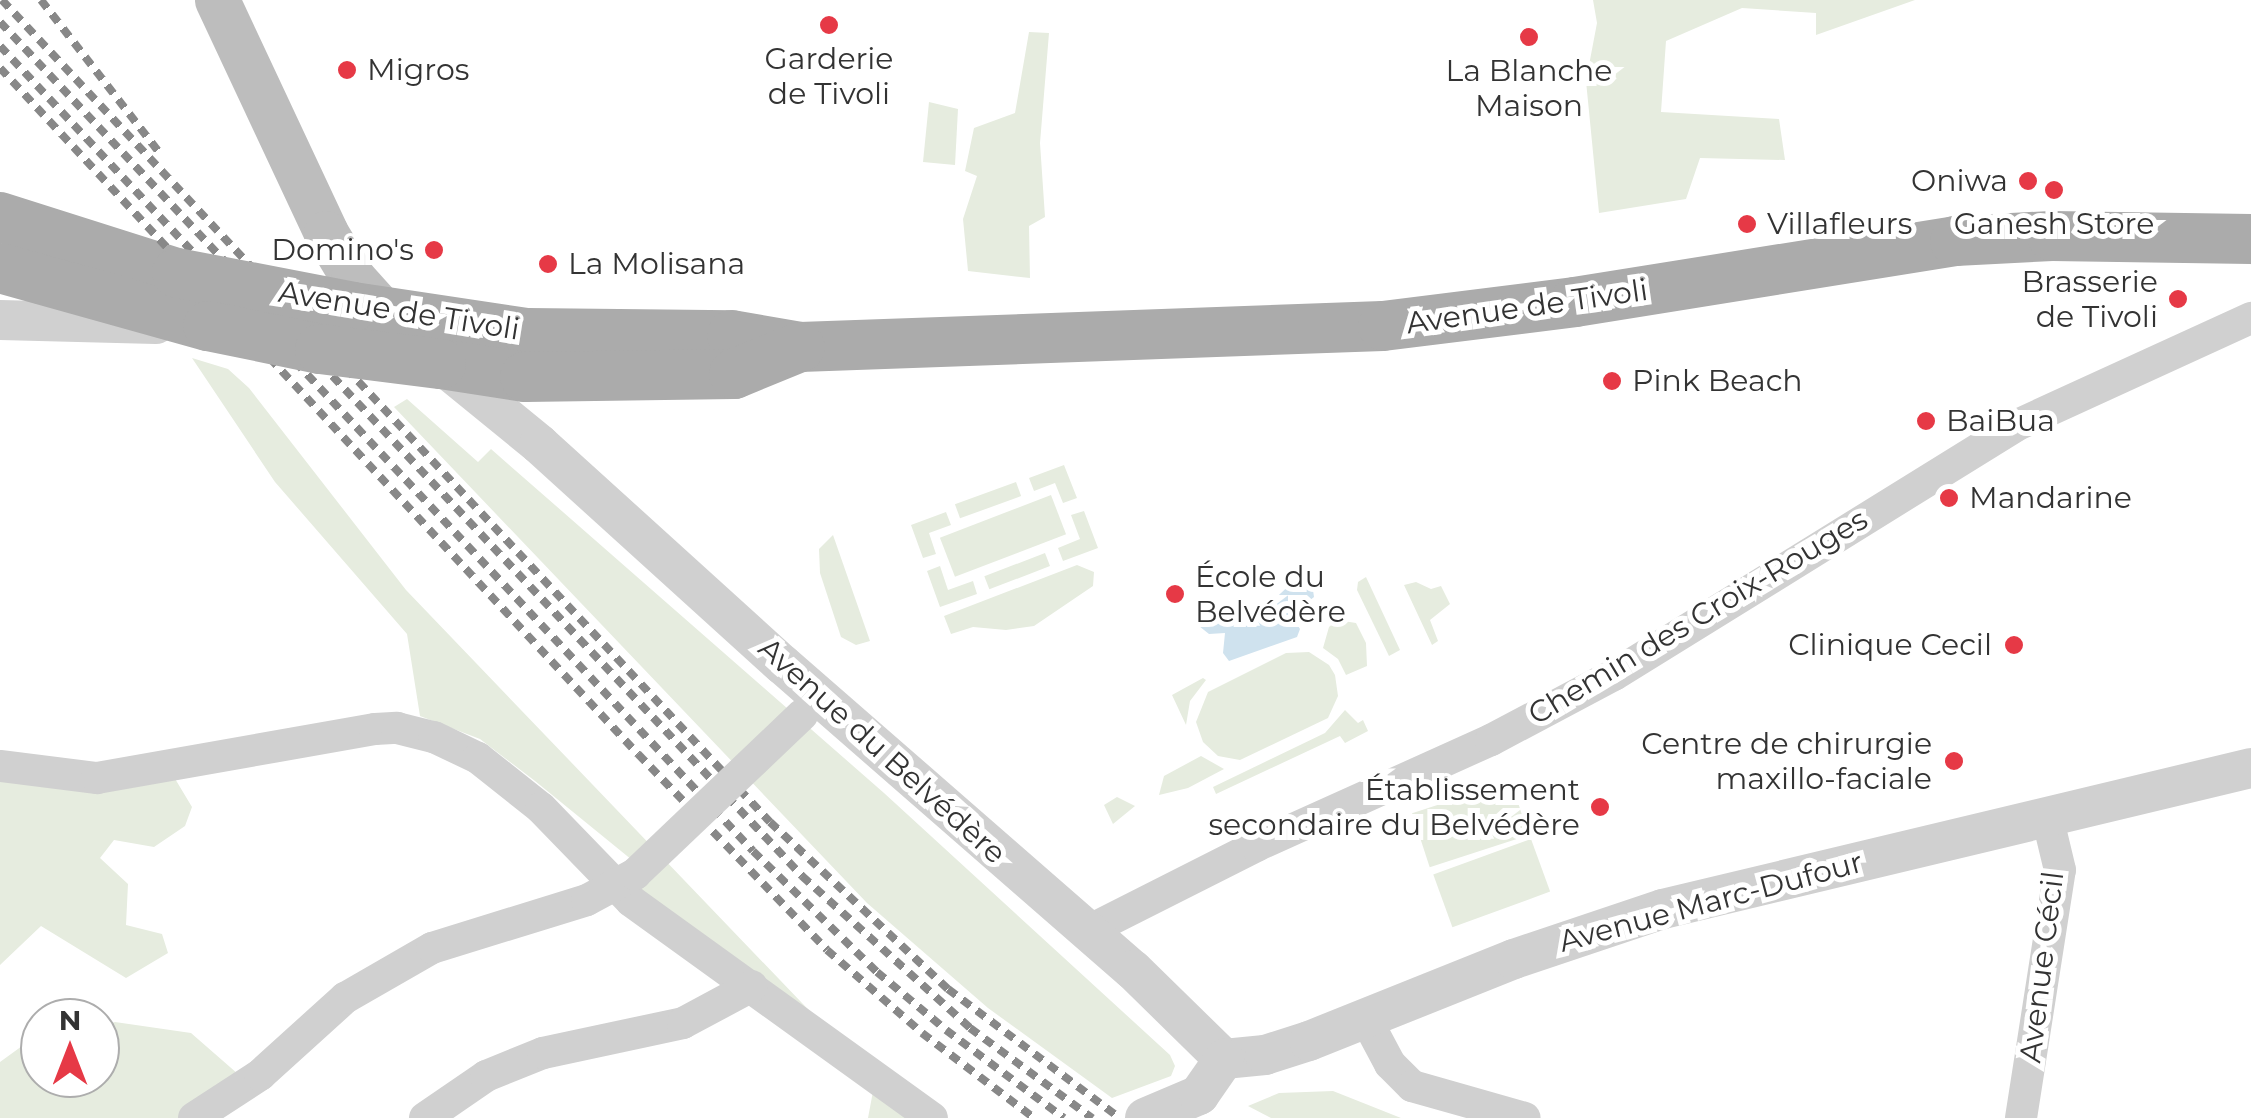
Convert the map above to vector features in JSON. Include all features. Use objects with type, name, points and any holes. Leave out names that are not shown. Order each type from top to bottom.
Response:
[{"type":"main road","name":"Avenue du Belvédère","points":[[217,0],[317,216],[366,309],[440,364]]},
{"type":"main road","points":[[0,217],[64,240]]},
{"type":"main road","name":"Avenue de Tivoli","points":[[64,240],[177,273],[366,309],[528,332],[732,335],[800,348],[1382,326],[1539,308],[1955,241],[2052,236],[2251,239]]},
{"type":"main road","name":"Avenue de Tivoli","points":[[4,272],[208,326],[320,349],[568,378],[734,374],[800,348]]},
{"type":"street","name":"Avenue de Tivoli","points":[[4,272],[64,240]]},
{"type":"street","name":"Chemin des Croix-Rouges","points":[[1086,932],[1256,846],[1542,713],[1630,665],[2014,426],[2251,318]]},
{"type":"street","name":"Avenue de Tivoli","points":[[0,320],[208,326]]},
{"type":"street","name":"Avenue du Belvédère","points":[[440,364],[540,444],[812,706],[1133,970],[1224,1060]]},
{"type":"street","points":[[540,444],[544,412],[568,378]]},
{"type":"street","points":[[194,1118],[260,1075],[345,998],[432,948],[626,880],[812,706]]},
{"type":"street","points":[[0,766],[97,778],[375,729],[416,731],[478,758],[626,880],[631,901],[932,1118]]},
{"type":"street","name":"Avenue Marc-Dufour","points":[[1224,1060],[1266,1056],[1531,953],[1663,909],[2251,768]]},
{"type":"street","name":"Avenue Cécil","points":[[2021,1118],[2060,870],[2047,816]]},
{"type":"street","points":[[425,1118],[486,1076],[544,1053],[683,1023],[752,986]]},
{"type":"street","points":[[1366,1019],[1390,1064],[1412,1086],[1525,1118]]},
{"type":"street","points":[[1145,1118],[1198,1095],[1224,1060]]},
{"type":"shaded area","points":[[1593,0],[1915,0],[1816,35],[1816,13],[1742,8],[1666,41],[1661,112],[1779,119],[1785,160],[1700,158],[1686,199],[1599,213],[1586,81],[1597,23]]},
{"type":"shaded area","points":[[1029,32],[1049,33],[1040,143],[1045,217],[1029,226],[1030,278],[968,271],[963,219],[977,176],[965,171],[974,128],[1015,113]]},
{"type":"shaded area","points":[[929,102],[958,109],[955,165],[923,162]]},
{"type":"shaded area","points":[[192,358],[228,369],[249,388],[406,590],[825,1027],[642,891],[632,860],[535,781],[480,739],[420,716],[407,634],[275,482]]},
{"type":"shaded area","points":[[407,399],[478,462],[491,449],[884,793],[1170,1055],[1175,1066],[1171,1076],[1112,1098],[988,1008],[867,903],[394,407]]},
{"type":"shaded area","points":[[1064,465],[1077,498],[1063,503],[1055,483],[1034,491],[1029,478]]},
{"type":"shaded area","points":[[1016,482],[1021,496],[960,518],[955,504]]},
{"type":"shaded area","points":[[1051,495],[1066,534],[955,577],[940,538]]},
{"type":"shaded area","points":[[1084,511],[1098,548],[1063,561],[1058,548],[1080,539],[1071,515]]},
{"type":"shaded area","points":[[946,512],[951,525],[929,533],[936,554],[923,558],[911,525]]},
{"type":"shaded area","points":[[833,535],[870,641],[856,645],[841,637],[820,573],[819,549]]},
{"type":"shaded area","points":[[1045,553],[1050,566],[989,589],[984,576]]},
{"type":"shaded area","points":[[1077,565],[1094,572],[1093,586],[1034,626],[1006,630],[973,627],[951,634],[944,616]]},
{"type":"shaded area","points":[[940,566],[948,590],[973,581],[977,594],[940,607],[927,571]]},
{"type":"shaded area","points":[[1366,577],[1400,650],[1389,656],[1357,590],[1358,582]]},
{"type":"shaded area","points":[[1416,582],[1431,589],[1441,586],[1450,604],[1430,620],[1438,641],[1432,645],[1404,585]]},
{"type":"shaded area","points":[[1337,620],[1356,623],[1366,643],[1367,666],[1346,675],[1338,659],[1323,648],[1329,627]]},
{"type":"shaded area","points":[[1309,652],[1329,665],[1335,675],[1338,696],[1328,718],[1240,760],[1218,756],[1203,742],[1196,722],[1208,692],[1286,653]]},
{"type":"shaded area","points":[[1203,678],[1206,680],[1190,701],[1186,725],[1172,695]]},
{"type":"shaded area","points":[[1345,710],[1358,723],[1363,720],[1368,731],[1345,743],[1340,736],[1216,794],[1213,787],[1325,733]]},
{"type":"shaded area","points":[[1201,756],[1224,769],[1188,788],[1159,795],[1164,776]]},
{"type":"shaded area","points":[[174,777],[192,807],[185,826],[154,847],[114,840],[100,858],[128,884],[126,925],[162,934],[168,953],[126,978],[41,926],[0,965],[0,781]]},
{"type":"shaded area","points":[[1511,781],[1529,835],[1430,867],[1412,813]]},
{"type":"shaded area","points":[[1117,797],[1135,806],[1113,824],[1104,805]]},
{"type":"shaded area","points":[[1531,839],[1550,892],[1452,927],[1433,875]]},
{"type":"shaded area","points":[[120,1023],[191,1033],[238,1074],[183,1118],[0,1118],[0,1062],[20,1048],[20,1098],[120,1098]]},
{"type":"shaded area","points":[[874,1086],[919,1118],[868,1118]]},
{"type":"shaded area","points":[[1333,1091],[1401,1118],[1271,1118],[1248,1106],[1279,1093]]},
{"type":"water","points":[[1295,580],[1312,583],[1314,597],[1291,615],[1300,629],[1297,637],[1229,661],[1223,653],[1225,633],[1209,634],[1199,626],[1201,608],[1214,606],[1242,613],[1265,608]]},
{"type":"railway","points":[[2,0],[770,822],[948,989],[1120,1118]]},
{"type":"railway","points":[[41,0],[159,152]]},
{"type":"railway","points":[[0,22],[802,876],[970,1028],[1092,1118]]},
{"type":"railway","points":[[0,46],[753,851],[877,972],[946,1030],[1064,1118]]},
{"type":"railway","points":[[0,68],[638,754],[827,950],[922,1033],[1034,1118]]},
{"type":"place","name":"Garderie de Tivoli","points":[[829,25]]},
{"type":"place","name":"La Blanche Maison","points":[[1529,37]]},
{"type":"place","name":"Migros","points":[[347,70]]},
{"type":"place","name":"Oniwa","points":[[2028,181]]},
{"type":"place","name":"Ganesh Store","points":[[2054,190]]},
{"type":"place","name":"Villafleurs","points":[[1747,224]]},
{"type":"place","name":"Domino's","points":[[434,250]]},
{"type":"place","name":"La Molisana","points":[[548,264]]},
{"type":"place","name":"Brasserie de Tivoli","points":[[2178,299]]},
{"type":"place","name":"Pink Beach","points":[[1612,381]]},
{"type":"place","name":"BaiBua","points":[[1926,421]]},
{"type":"place","name":"Mandarine","points":[[1949,498]]},
{"type":"place","name":"École du Belvédère","points":[[1175,594]]},
{"type":"place","name":"Clinique Cecil","points":[[2014,645]]},
{"type":"place","name":"Centre de chirurgie maxillo-faciale","points":[[1954,761]]},
{"type":"place","name":"Établissement secondaire du Belvédère","points":[[1600,807]]}]
